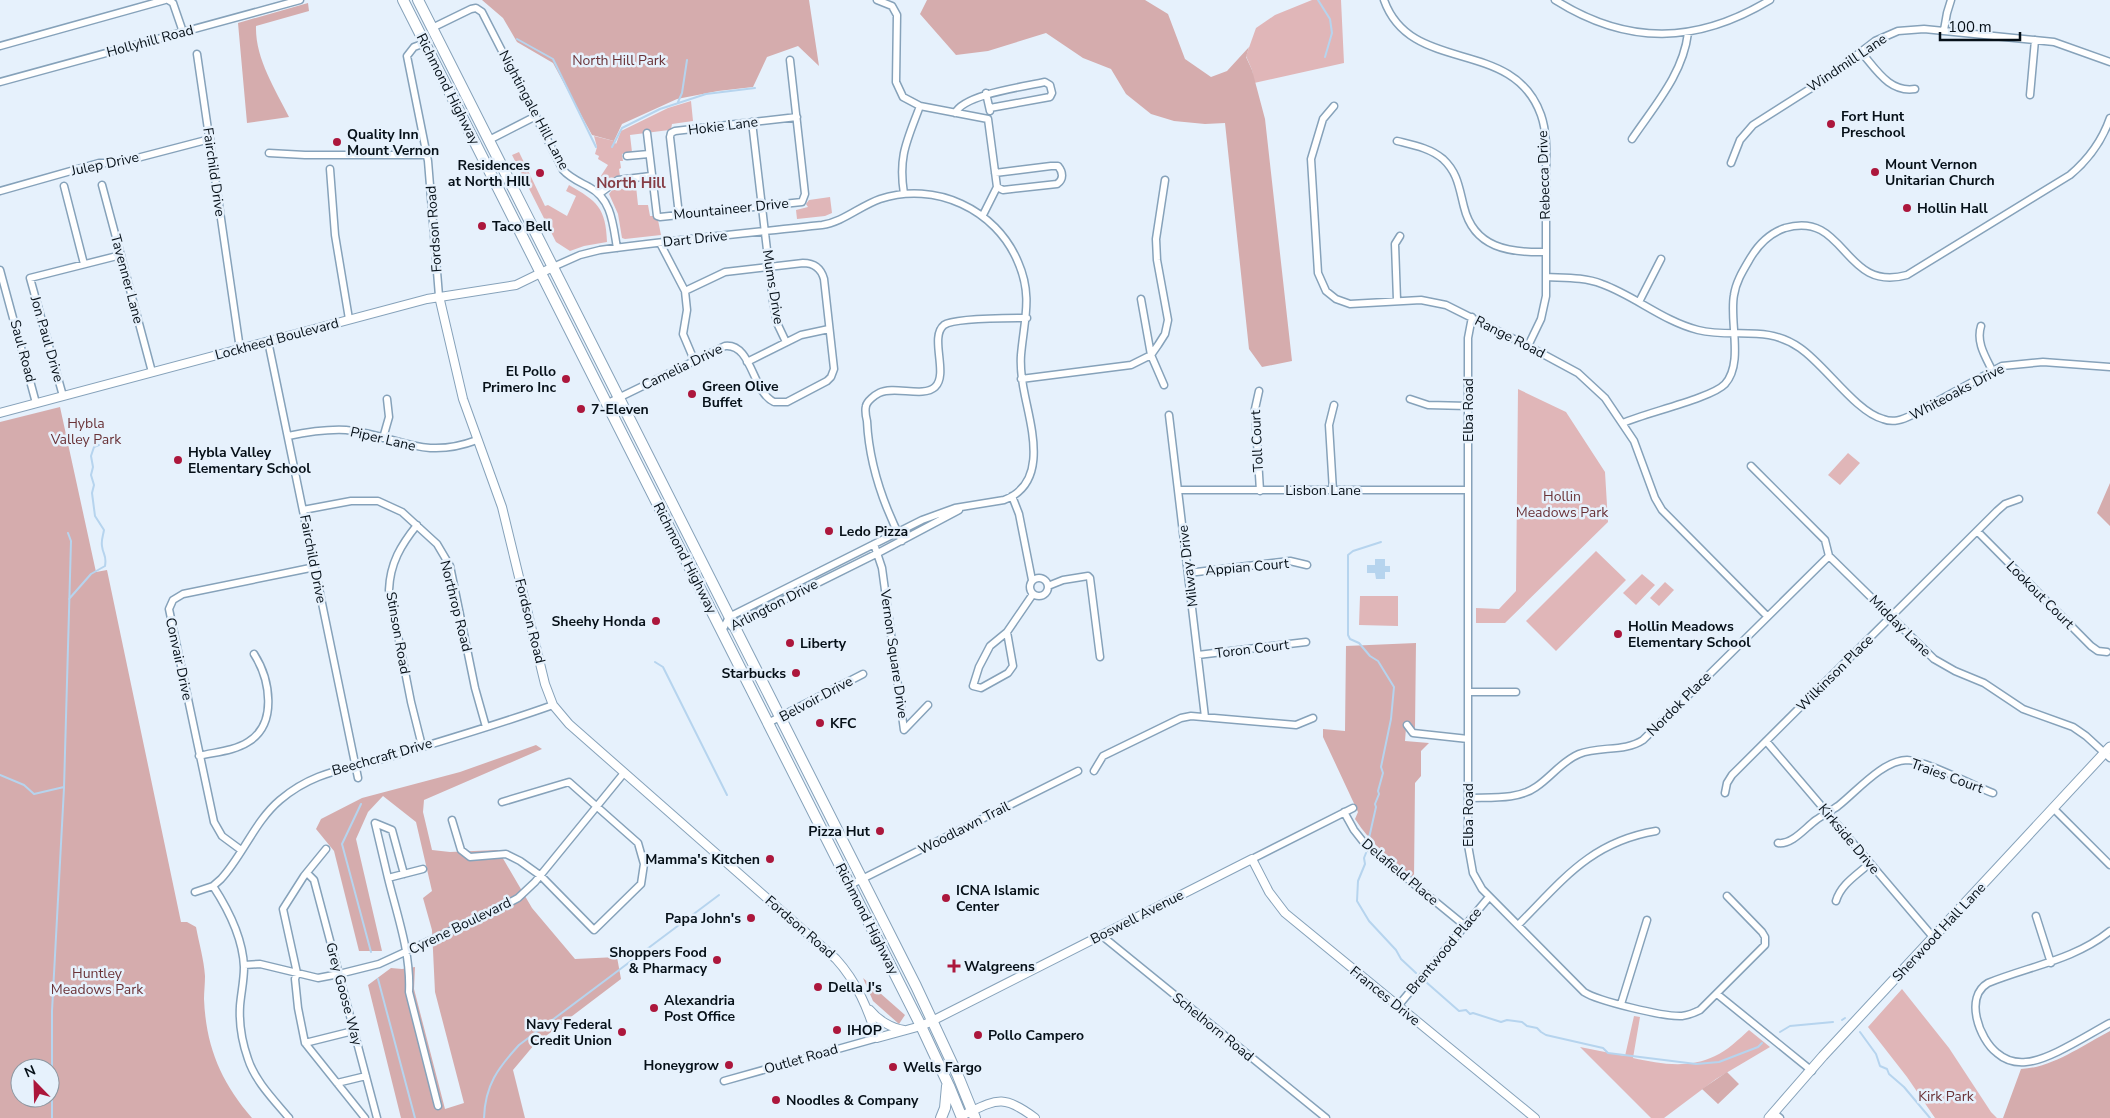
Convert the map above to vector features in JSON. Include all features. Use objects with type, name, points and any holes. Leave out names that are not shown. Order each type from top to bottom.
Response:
[{"type":"highway","name":"Richmond Highway","points":[[403,0],[921,1026],[945,1075],[962,1117]]},
{"type":"highway","name":"Richmond Highway","points":[[418,0],[932,1021],[974,1115]]},
{"type":"highway","points":[[941,1118],[946,1098],[945,1075]]},
{"type":"main road","name":"Sherwood Hall Lane","points":[[1774,1116],[1933,937],[2108,752]]},
{"type":"street","points":[[0,46],[167,0],[173,3],[183,32]]},
{"type":"street","name":"Hollyhill Road","points":[[0,82],[300,0]]},
{"type":"street","points":[[877,0],[892,6],[897,15],[896,82],[903,97],[920,106],[988,119]]},
{"type":"street","name":"Rebecca Drive","points":[[1384,0],[1398,25],[1415,39],[1433,47],[1501,69],[1518,81],[1532,96],[1541,116],[1546,137],[1546,277],[1543,311],[1528,346]]},
{"type":"street","points":[[1555,0],[1584,17],[1609,26],[1648,32],[1688,33],[1731,21],[1770,0]]},
{"type":"street","points":[[1944,30],[1951,0]]},
{"type":"street","name":"Nightingale Hill Lane","points":[[432,28],[471,9],[476,8],[481,11],[565,172],[599,194],[611,213],[617,248]]},
{"type":"street","name":"Windmill Lane","points":[[1731,163],[1740,140],[1753,124],[1824,80],[1875,41],[1898,31],[1918,28],[1944,30],[2064,44],[2110,62]]},
{"type":"street","points":[[1632,139],[1673,79],[1684,52],[1688,33]]},
{"type":"street","points":[[2030,95],[2036,40]]},
{"type":"street","name":"Fordson Road","points":[[425,43],[414,47],[407,56],[427,155],[439,296],[457,376],[477,440],[502,507],[545,684],[553,705],[569,724],[836,958],[852,978],[866,1005],[877,1038]]},
{"type":"street","points":[[1861,52],[1891,85],[1901,89],[1915,89]]},
{"type":"street","name":"Fairchild Drive","points":[[197,54],[240,349]]},
{"type":"street","points":[[790,60],[797,117]]},
{"type":"street","points":[[955,113],[958,106],[986,93],[1000,93],[1045,82],[1050,85],[1052,93],[1050,97],[1044,100],[990,108]]},
{"type":"street","points":[[983,215],[997,188],[988,119],[990,108],[986,93]]},
{"type":"street","points":[[920,106],[902,156],[901,175],[904,194],[944,197],[983,215],[992,222],[1006,240],[1020,264],[1027,296],[1027,318],[1021,355],[1021,379],[1030,422],[1034,465],[1028,481],[1012,496],[1019,514],[1032,580],[1030,586],[1033,594]]},
{"type":"street","name":"Range Road","points":[[1334,106],[1323,119],[1311,154],[1319,278],[1329,294],[1347,303],[1397,300],[1432,302],[1453,308],[1570,368],[1587,380],[1605,398],[1640,452],[1655,498],[1662,510],[1767,616]]},
{"type":"street","points":[[489,140],[536,116]]},
{"type":"street","name":"Hokie Lane","points":[[679,215],[671,133],[797,117]]},
{"type":"street","name":"Mountaineer Drive","points":[[647,133],[657,216],[802,202],[804,199],[797,117]]},
{"type":"street","points":[[1623,424],[1711,393],[1722,386],[1730,377],[1733,369],[1733,296],[1737,283],[1758,247],[1777,232],[1798,226],[1814,228],[1833,238],[1854,263],[1864,270],[1886,277],[1908,274],[2070,175],[2092,153],[2102,137],[2110,118]]},
{"type":"street","name":"Mums Drive","points":[[752,122],[775,314],[786,342]]},
{"type":"street","name":"Julep Drive","points":[[0,191],[99,163],[118,163],[210,139]]},
{"type":"street","points":[[1398,140],[1429,150],[1448,164],[1458,180],[1468,219],[1476,231],[1487,241],[1498,248],[1512,252],[1546,252]]},
{"type":"street","points":[[269,153],[305,155],[427,155]]},
{"type":"street","points":[[627,156],[649,154]]},
{"type":"street","points":[[995,173],[1058,166],[1062,176],[1061,182],[1057,184],[1003,190],[997,188]]},
{"type":"street","points":[[330,169],[335,235],[349,319]]},
{"type":"street","points":[[599,194],[618,180],[652,176]]},
{"type":"street","points":[[1021,379],[1098,371],[1131,365],[1151,355],[1165,334],[1168,320],[1157,260],[1156,239],[1164,180]]},
{"type":"street","name":"Tavenner Lane","points":[[102,185],[152,372]]},
{"type":"street","points":[[64,186],[84,264]]},
{"type":"street","name":"Dart Drive","points":[[553,267],[580,255],[617,248],[827,224],[878,200],[904,194]]},
{"type":"street","points":[[1397,300],[1395,244],[1400,236]]},
{"type":"street","points":[[660,243],[684,291],[687,310],[683,334],[694,360]]},
{"type":"street","name":"Jon Paul Drive","points":[[63,396],[30,278],[120,255]]},
{"type":"street","points":[[1639,302],[1661,259]]},
{"type":"street","name":"Camelia Drive","points":[[606,404],[721,347],[730,345],[741,351],[766,398],[774,402],[787,402],[827,381],[831,377],[834,369],[824,279],[817,267],[808,263],[725,272],[684,291]]},
{"type":"street","name":"Lockheed Boulevard","points":[[0,413],[439,296],[516,285],[553,267]]},
{"type":"street","name":"Saul Road","points":[[0,270],[36,403]]},
{"type":"street","name":"Whiteoaks Drive","points":[[1546,277],[1594,281],[1608,286],[1692,329],[1712,333],[1767,334],[1795,344],[1809,354],[1868,411],[1886,420],[1900,420],[1912,416],[1992,370],[2014,363],[2035,362],[2110,366]]},
{"type":"street","points":[[1141,299],[1151,355],[1164,386]]},
{"type":"street","name":"Elba Road","points":[[1472,317],[1468,338],[1468,798],[1470,862],[1476,878],[1489,896],[1584,992],[1599,1000],[1667,1015],[1684,1016],[1700,1010],[1762,950],[1765,942],[1762,932],[1727,896]]},
{"type":"street","points":[[902,541],[882,500],[868,436],[866,406],[880,392],[890,390],[926,391],[935,387],[940,378],[938,333],[944,325],[957,321],[1027,318]]},
{"type":"street","points":[[1981,326],[1979,332],[1980,345],[1992,370]]},
{"type":"street","points":[[747,362],[809,332],[829,329]]},
{"type":"street","name":"Fairchild Drive","points":[[268,341],[358,778]]},
{"type":"street","name":"Toll Court","points":[[1259,391],[1255,409],[1260,491]]},
{"type":"street","points":[[383,438],[388,417],[387,399]]},
{"type":"street","points":[[1410,399],[1428,405],[1468,406]]},
{"type":"street","points":[[1333,490],[1329,425],[1334,405]]},
{"type":"street","name":"Milway Drive","points":[[1170,415],[1205,717]]},
{"type":"street","name":"Piper Lane","points":[[288,436],[338,430],[383,438],[416,447],[436,449],[455,447],[477,440]]},
{"type":"street","name":"Midday Lane","points":[[1751,466],[1825,540],[1829,556],[1925,652],[1942,665],[1984,683],[2023,709],[2073,727],[2108,752]]},
{"type":"street","name":"Lisbon Lane","points":[[1178,490],[1468,490]]},
{"type":"street","name":"Arlington Drive","points":[[722,631],[731,621],[897,532],[942,512],[999,501],[1012,496]]},
{"type":"street","name":"Wilkinson Place","points":[[1726,793],[1727,783],[1732,775],[2005,504],[2019,499]]},
{"type":"street","name":"Northrop Road","points":[[304,510],[351,501],[372,500],[395,508],[418,525],[438,544],[450,566],[475,688],[486,727]]},
{"type":"street","name":"Arlington Drive","points":[[731,621],[878,553],[966,506]]},
{"type":"street","name":"Stinson Road","points":[[418,525],[402,543],[396,555],[391,572],[389,590],[411,702],[422,746]]},
{"type":"street","name":"Lookout Court","points":[[1977,531],[2091,646],[2098,651],[2107,652]]},
{"type":"street","name":"Vernon Square Drive","points":[[874,544],[882,568],[904,730],[928,705]]},
{"type":"street","name":"Nordok Place","points":[[1468,798],[1524,794],[1537,787],[1562,764],[1579,754],[1638,743],[1829,556]]},
{"type":"street","name":"Appian Court","points":[[1188,573],[1290,561],[1306,565]]},
{"type":"street","name":"Convair Drive","points":[[241,850],[222,836],[215,827],[169,614],[170,604],[176,597],[183,594],[315,567]]},
{"type":"street","points":[[1033,594],[1042,595],[1048,586],[1063,580],[1088,576],[1090,578],[1100,657]]},
{"type":"street","points":[[1032,580],[1041,578],[1048,586]]},
{"type":"street","points":[[1007,632],[1013,666],[1008,673],[981,688],[973,686],[979,667],[990,646],[1007,632],[1033,594]]},
{"type":"street","name":"Toron Court","points":[[1198,655],[1306,642]]},
{"type":"street","points":[[199,756],[243,745],[257,735],[265,724],[269,705],[263,672],[254,654]]},
{"type":"street","name":"Belvoir Drive","points":[[768,723],[863,674]]},
{"type":"street","points":[[1468,692],[1516,692]]},
{"type":"street","name":"Beechcraft Drive","points":[[195,892],[213,886],[226,873],[269,812],[288,793],[330,771],[422,746],[553,705]]},
{"type":"street","points":[[1094,771],[1097,763],[1103,756],[1181,718],[1205,717],[1296,725],[1313,718]]},
{"type":"street","points":[[1407,725],[1413,733],[1468,739]]},
{"type":"street","name":"Kirkside Drive","points":[[1766,741],[1933,937]]},
{"type":"street","name":"Traies Court","points":[[1778,843],[1792,839],[1836,808],[1884,768],[1902,761],[1921,764],[1993,793]]},
{"type":"street","name":"Woodlawn Trail","points":[[850,885],[1078,771]]},
{"type":"street","name":"Cyrene Boulevard","points":[[244,965],[260,964],[318,978],[338,974],[379,964],[496,910],[518,898],[541,876],[624,773]]},
{"type":"street","points":[[452,820],[464,854],[470,857],[506,854],[520,861],[541,876],[594,930],[641,884],[644,864],[638,843],[569,782],[502,802]]},
{"type":"street","name":"Boswell Avenue","points":[[921,1026],[1352,808]]},
{"type":"street","points":[[2054,809],[2110,866]]},
{"type":"street","name":"Delafield Place","points":[[1344,812],[1354,830],[1365,844],[1464,925]]},
{"type":"street","points":[[404,874],[392,830],[375,823],[407,952],[410,977],[409,992],[438,1106]]},
{"type":"street","points":[[1518,925],[1569,873],[1588,857],[1616,843],[1656,831]]},
{"type":"street","points":[[326,849],[283,909],[297,973],[295,979],[298,1008],[305,1043],[365,1118]]},
{"type":"street","name":"Frances Drive","points":[[1252,859],[1269,892],[1285,913],[1535,1118]]},
{"type":"street","points":[[1836,901],[1838,893],[1843,886],[1870,863]]},
{"type":"street","points":[[388,878],[423,869]]},
{"type":"street","name":"Grey Goose Way","points":[[307,873],[314,880],[377,1118]]},
{"type":"street","points":[[213,886],[233,924],[244,965],[240,1020],[241,1035],[248,1060],[261,1085],[289,1118]]},
{"type":"street","name":"Brentwood Place","points":[[1398,1006],[1489,896]]},
{"type":"street","points":[[2036,916],[2051,963]]},
{"type":"street","points":[[1621,1004],[1647,920]]},
{"type":"street","points":[[2110,931],[2085,949],[2051,963],[1988,983],[1978,992],[1975,1004],[1984,1037],[1996,1052],[2010,1060],[2023,1062],[2037,1061],[2110,1023]]},
{"type":"street","name":"Schelhorn Road","points":[[1101,935],[1326,1118]]},
{"type":"street","points":[[1717,994],[1812,1071]]},
{"type":"street","points":[[866,1005],[881,1020],[898,1029],[906,1030]]},
{"type":"street","points":[[877,1038],[921,1026]]},
{"type":"street","points":[[305,1043],[353,1032]]},
{"type":"street","name":"Outlet Road","points":[[724,1081],[877,1038]]},
{"type":"street","points":[[337,1083],[366,1076]]},
{"type":"street","points":[[962,1117],[974,1115],[991,1103],[1006,1101],[1018,1106],[1034,1118]]},
{"type":"green space","name":"North Hill Park","points":[[482,0],[809,0],[819,66],[798,46],[767,57],[753,87],[718,91],[677,99],[622,124],[614,141],[592,135],[553,63],[517,42],[503,18]]},
{"type":"green space","points":[[927,0],[1145,0],[1168,14],[1185,59],[1211,77],[1227,71],[1249,47],[1246,57],[1252,70],[1265,119],[1292,361],[1262,367],[1249,349],[1225,123],[1205,124],[1174,121],[1151,114],[1126,94],[1111,69],[1083,58],[1046,33],[988,51],[956,55],[920,14]]},
{"type":"green space","points":[[1312,0],[1341,0],[1344,63],[1254,83],[1252,70],[1246,56],[1256,28],[1275,15]]},
{"type":"green space","points":[[308,3],[309,11],[256,26],[262,61],[289,117],[247,123],[238,23]]},
{"type":"green space","points":[[691,101],[693,121],[672,124],[669,130],[630,135],[632,152],[622,154],[623,161],[620,161],[621,168],[619,169],[620,176],[602,187],[597,182],[608,165],[598,159],[599,156],[595,154],[597,147],[594,136],[614,141],[616,144],[621,131],[668,108]]},
{"type":"green space","points":[[519,152],[545,206],[548,205],[567,216],[576,196],[566,191],[569,185],[593,201],[602,213],[605,221],[607,242],[584,246],[570,251],[556,242],[512,155]]},
{"type":"green space","points":[[636,186],[638,205],[648,205],[650,216],[654,216],[658,220],[661,235],[622,238],[618,214],[609,194],[613,189]]},
{"type":"green space","points":[[830,197],[832,213],[825,216],[797,219],[796,210],[808,207],[806,204],[809,200]]},
{"type":"green space","name":"Hollin Meadows Park","points":[[1518,389],[1566,412],[1605,472],[1608,522],[1505,623],[1476,623],[1476,608],[1499,609],[1516,591]]},
{"type":"green space","name":"Huntley Meadows Park","points":[[60,407],[96,572],[107,570],[181,922],[187,922],[196,927],[203,958],[205,1016],[212,1048],[217,1063],[232,1091],[252,1118],[0,1118],[0,422]]},
{"type":"green space","points":[[1848,453],[1860,463],[1840,485],[1828,475]]},
{"type":"green space","points":[[2110,483],[2110,526],[2097,513]]},
{"type":"green space","points":[[1596,551],[1626,580],[1556,651],[1526,621]]},
{"type":"green space","points":[[1642,574],[1655,585],[1636,605],[1623,593]]},
{"type":"green space","points":[[1665,582],[1674,590],[1659,606],[1650,598]]},
{"type":"green space","points":[[1360,596],[1398,596],[1398,626],[1359,625]]},
{"type":"green space","points":[[1416,643],[1415,728],[1406,728],[1405,741],[1429,743],[1421,751],[1421,776],[1415,783],[1414,878],[1375,844],[1355,819],[1358,812],[1323,737],[1323,729],[1345,731],[1346,646]]},
{"type":"green space","points":[[536,745],[542,749],[424,800],[423,812],[432,850],[450,852],[498,850],[532,908],[575,959],[617,957],[621,979],[534,1045],[513,1070],[525,1118],[401,1118],[368,985],[391,968],[415,967],[414,989],[445,1109],[464,1103],[435,992],[432,930],[423,898],[432,891],[416,822],[383,796],[368,812],[356,839],[382,951],[359,951],[334,851],[316,829],[321,819],[362,798],[460,772]]},
{"type":"green space","points":[[863,978],[905,1015],[899,1024],[873,1001]]},
{"type":"green space","name":"Kirk Park","points":[[1902,989],[1949,1048],[1991,1112],[1997,1118],[1935,1118],[1907,1077],[1868,1027]]},
{"type":"green space","points":[[1634,1016],[1640,1017],[1633,1058],[1674,1064],[1695,1063],[1719,1054],[1749,1030],[1770,1047],[1716,1079],[1664,1118],[1651,1118],[1580,1047],[1625,1056]]},
{"type":"green space","points":[[2110,1031],[2110,1118],[2003,1118],[2021,1069],[2033,1068],[2056,1060]]},
{"type":"green space","points":[[1727,1072],[1739,1084],[1718,1104],[1702,1089]]},
{"type":"water","points":[[1375,559],[1385,559],[1385,566],[1390,566],[1390,572],[1385,572],[1385,579],[1376,579],[1375,573],[1367,573],[1367,565],[1375,565]]},
{"type":"waterway","points":[[1318,0],[1330,19],[1332,33],[1325,57]]},
{"type":"waterway","points":[[517,39],[553,59],[596,147]]},
{"type":"waterway","points":[[678,102],[682,93],[687,60]]},
{"type":"waterway","points":[[612,147],[622,128],[660,109],[706,94],[755,88]]},
{"type":"waterway","points":[[69,599],[91,574],[105,566],[105,557],[102,549],[104,530],[95,516],[92,493],[94,485],[91,475],[93,467],[91,456],[94,447],[99,445]]},
{"type":"waterway","points":[[52,1118],[52,1011],[64,788],[71,541],[68,533]]},
{"type":"waterway","points":[[1369,838],[1383,773],[1381,767],[1391,719],[1394,687],[1378,661],[1370,656],[1359,643],[1350,639],[1348,635],[1348,555],[1353,551],[1381,542]]},
{"type":"waterway","points":[[655,662],[663,667],[727,795]]},
{"type":"waterway","points":[[0,775],[24,785],[34,794],[64,787]]},
{"type":"waterway","points":[[361,804],[342,844],[371,952]]},
{"type":"waterway","points":[[1366,853],[1364,858],[1365,864],[1358,881],[1357,901],[1369,921],[1396,950],[1401,959],[1416,973]]},
{"type":"waterway","points":[[484,1118],[490,1086],[505,1061],[519,1045],[719,895]]},
{"type":"waterway","points":[[378,979],[415,1118]]},
{"type":"waterway","points":[[1426,982],[1459,1011],[1466,1010],[1470,1014],[1473,1013],[1501,1022],[1507,1020],[1522,1022],[1527,1026],[1537,1028],[1546,1035],[1603,1048],[1608,1053],[1696,1064],[1719,1062],[1758,1047],[1762,1043]]},
{"type":"waterway","points":[[1780,1032],[1790,1026],[1833,1022]]},
{"type":"waterway","points":[[1860,1032],[1876,1054],[1880,1066],[1887,1069],[1889,1074],[1904,1087],[1930,1118]]},
{"type":"place","name":"Fort Hunt Preschool","points":[[1831,124]]},
{"type":"place","name":"Quality Inn Mount Vernon","points":[[337,142]]},
{"type":"place","name":"Mount Vernon Unitarian Church","points":[[1875,172]]},
{"type":"place","name":"Residences at North HIll","points":[[540,173]]},
{"type":"place","name":"Hollin Hall","points":[[1907,208]]},
{"type":"place","name":"Taco Bell","points":[[482,226]]},
{"type":"place","name":"El Pollo Primero Inc","points":[[566,379]]},
{"type":"place","name":"Green Olive Buffet","points":[[692,394]]},
{"type":"place","name":"7-Eleven","points":[[581,409]]},
{"type":"place","name":"Hybla Valley Elementary School","points":[[178,460]]},
{"type":"place","name":"Ledo Pizza","points":[[829,531]]},
{"type":"place","name":"Sheehy Honda","points":[[656,621]]},
{"type":"place","name":"Hollin Meadows Elementary School","points":[[1618,634]]},
{"type":"place","name":"Liberty","points":[[790,643]]},
{"type":"place","name":"Starbucks","points":[[796,673]]},
{"type":"place","name":"KFC","points":[[820,723]]},
{"type":"place","name":"Pizza Hut","points":[[880,831]]},
{"type":"place","name":"Mamma's Kitchen","points":[[770,859]]},
{"type":"place","name":"ICNA Islamic Center","points":[[946,898]]},
{"type":"place","name":"Papa John's","points":[[751,918]]},
{"type":"place","name":"Shoppers Food & Pharmacy","points":[[717,960]]},
{"type":"place","name":"Walgreens","points":[[954,966]]},
{"type":"place","name":"Della J's","points":[[818,987]]},
{"type":"place","name":"Alexandria Post Office","points":[[654,1008]]},
{"type":"place","name":"IHOP","points":[[837,1030]]},
{"type":"place","name":"Navy Federal Credit Union","points":[[622,1032]]},
{"type":"place","name":"Pollo Campero","points":[[978,1035]]},
{"type":"place","name":"Honeygrow","points":[[729,1065]]},
{"type":"place","name":"Wells Fargo","points":[[893,1067]]},
{"type":"place","name":"Noodles & Company","points":[[776,1100]]},
{"type":"district","name":"North Hill","points":[[631,183]]},
{"type":"park label","name":"Hybla Valley Park","points":[[86,432]]}]
